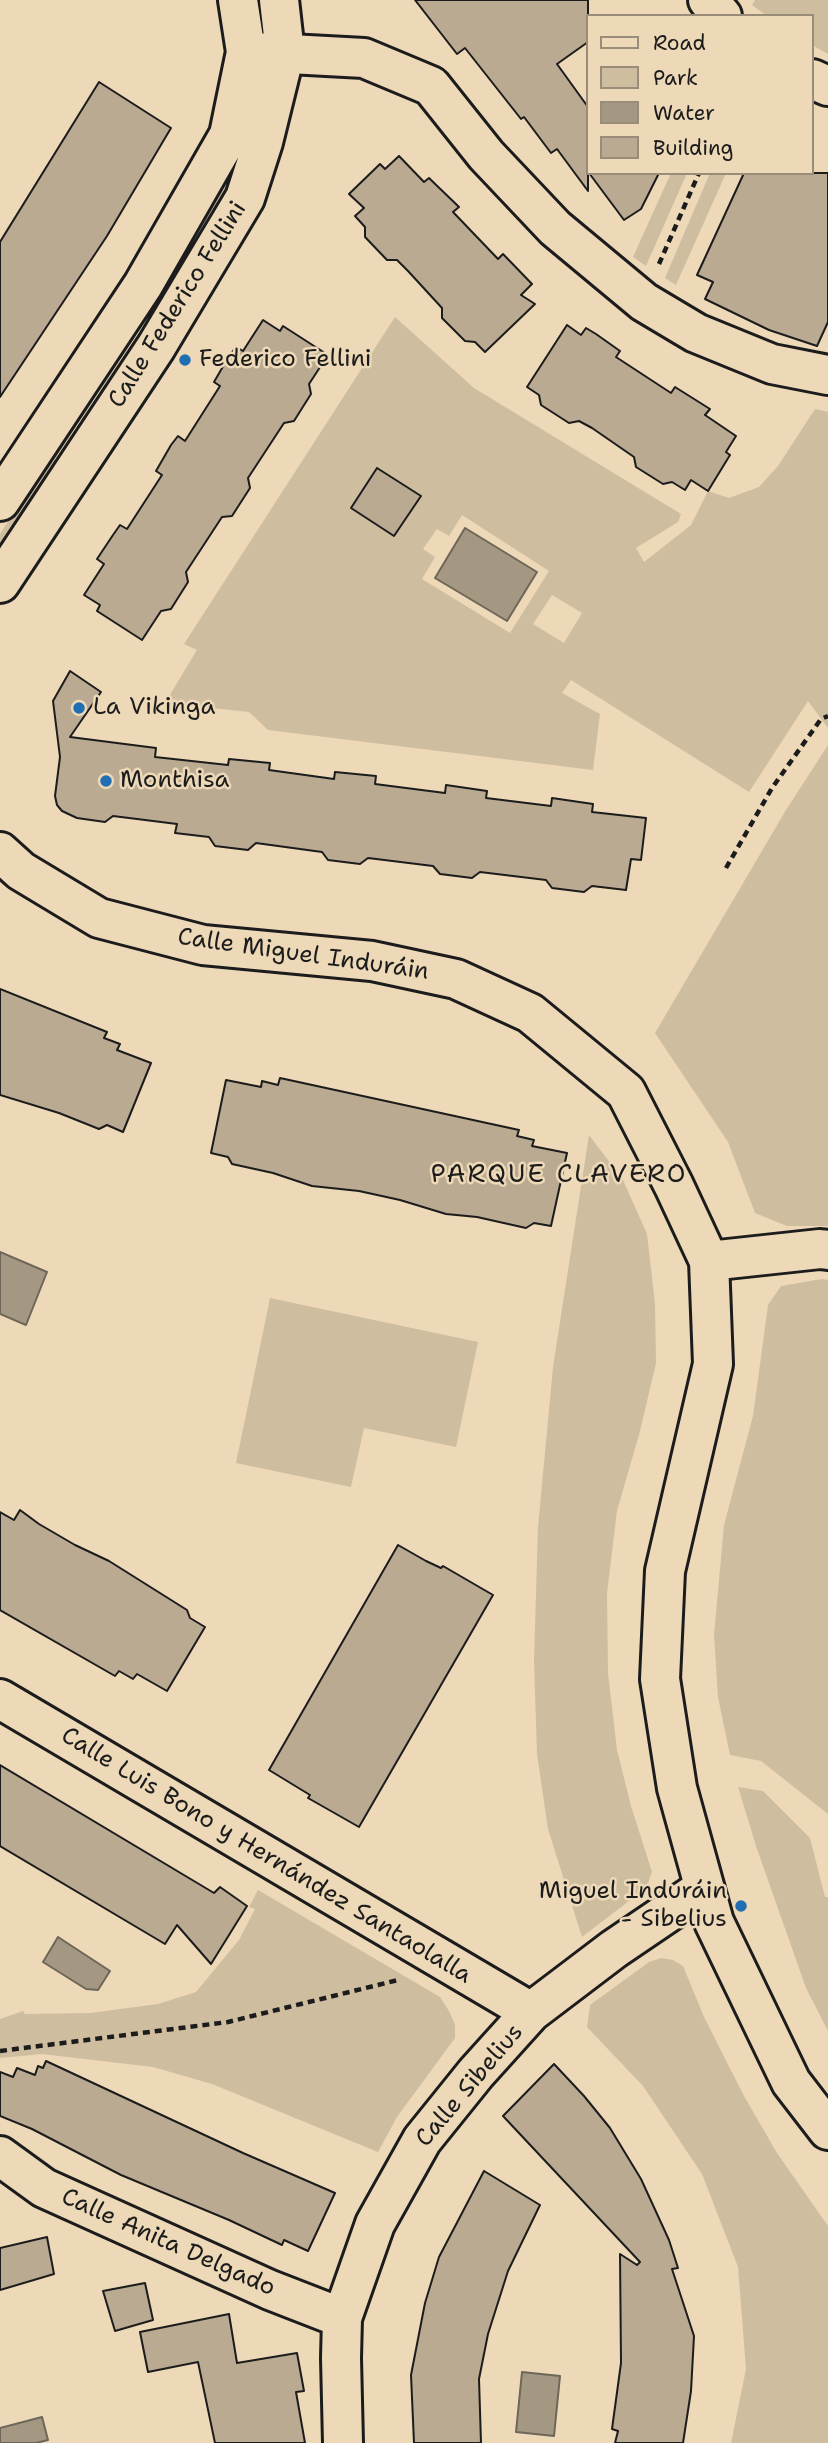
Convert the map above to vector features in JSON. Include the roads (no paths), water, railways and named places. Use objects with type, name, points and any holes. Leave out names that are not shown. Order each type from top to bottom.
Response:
[{"type":"street","name":"Calle Federico Fellini","points":[[0,501],[144,285],[229,135],[246,52],[238,0]]},
{"type":"street","name":"Calle Federico Fellini","points":[[0,583],[156,346],[245,198],[285,53],[279,0]]},
{"type":"street","points":[[709,0],[720,14]]},
{"type":"street","points":[[246,52],[364,58],[431,86],[485,155],[555,228],[644,302],[696,333],[772,364],[828,375]]},
{"type":"street","name":"Calle Miguel Induráin","points":[[0,852],[21,870],[99,918],[203,945],[372,961],[457,979],[530,1013],[626,1092],[709,1261],[713,1364],[665,1571],[660,1679],[677,1788],[714,1922],[792,2082],[828,2130]]},
{"type":"street","points":[[709,1261],[828,1250]]},
{"type":"street","name":"Calle Luis Bono y Hernández Santaolalla","points":[[0,1699],[531,2012]]},
{"type":"street","name":"Calle Sibelius","points":[[343,2443],[342,2318],[375,2224],[422,2140],[476,2073],[531,2012],[614,1949],[704,1888]]},
{"type":"street","name":"Calle Anita Delgado","points":[[0,2156],[44,2188],[270,2290],[342,2318]]},
{"type":"water","points":[[465,528],[537,572],[507,621],[435,578]]},
{"type":"water","points":[[0,1252],[47,1272],[26,1325],[0,1314]]},
{"type":"water","points":[[58,1937],[110,1971],[98,1990],[86,1989],[43,1962]]},
{"type":"water","points":[[522,2372],[560,2376],[554,2436],[516,2432]]},
{"type":"water","points":[[42,2417],[48,2440],[36,2443],[0,2443],[0,2428]]},
{"type":"place","name":"Federico Fellini","points":[[185,360]]},
{"type":"place","name":"La Vikinga","points":[[79,708]]},
{"type":"place","name":"Monthisa","points":[[106,781]]},
{"type":"place","name":"Miguel Induráin - Sibelius","points":[[741,1906]]},
{"type":"district","name":"PARQUE CLAVERO","points":[[559,1175]]}]
